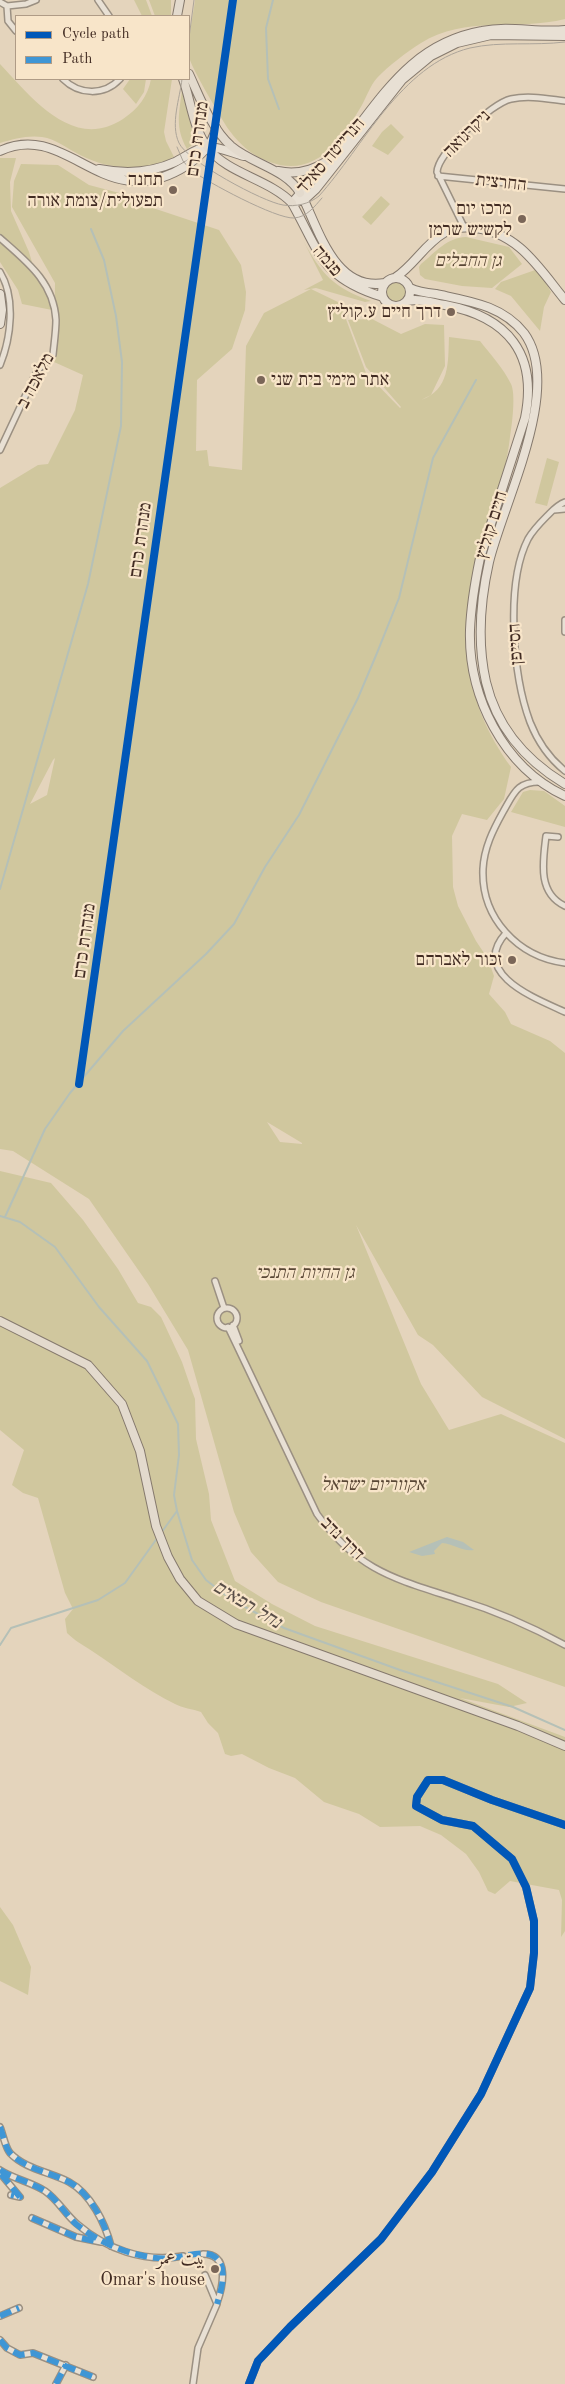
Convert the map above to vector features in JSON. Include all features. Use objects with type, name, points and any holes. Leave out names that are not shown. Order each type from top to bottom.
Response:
[{"type":"main road","points":[[177,15],[180,0]]},
{"type":"main road","name":"הנרייטה סאלד","points":[[302,197],[396,78],[415,60],[436,46],[483,30],[502,28],[565,30]]},
{"type":"main road","name":"הנרייטה סאלד","points":[[292,202],[302,197],[345,153],[402,80],[431,56],[456,43],[485,36],[506,34],[565,36]]},
{"type":"main road","points":[[190,76],[216,128],[231,146],[248,158],[291,181],[302,197]]},
{"type":"main road","points":[[183,80],[196,121],[207,147],[224,162],[282,194],[292,202]]},
{"type":"main road","points":[[207,147],[216,128]]},
{"type":"main road","points":[[0,151],[15,145],[38,145],[52,149],[84,165],[112,171],[144,171],[163,167],[207,147],[248,158]]},
{"type":"main road","points":[[269,169],[289,173],[306,171],[323,164],[337,153]]},
{"type":"main road","name":"פנמה","points":[[302,197],[327,249],[338,264],[358,279],[374,284],[385,283]]},
{"type":"main road","name":"פנמה","points":[[292,202],[316,250],[329,268],[348,283],[383,297]]},
{"type":"main road","points":[[413,261],[407,301],[401,305],[392,306],[383,297],[382,290],[385,283],[396,278],[413,261],[444,233],[464,227],[491,231],[503,235],[521,248],[534,260],[565,300]]},
{"type":"main road","points":[[396,278],[402,279],[409,285]]},
{"type":"main road","name":"חיים קוליץ","points":[[409,285],[480,303],[496,310],[523,332],[532,348],[536,364],[534,411],[521,463],[489,560],[482,597],[481,649],[490,697],[504,728],[521,751],[565,784]]},
{"type":"main road","points":[[0,294],[2,310],[0,324]]},
{"type":"main road","name":"חיים קוליץ","points":[[407,301],[416,299],[453,307],[490,320],[515,344],[526,367],[528,402],[525,418],[480,558],[473,596],[470,631],[474,672],[481,700],[490,719],[514,757],[542,782],[565,796]]},
{"type":"main road","points":[[0,1321],[88,1366],[122,1404],[140,1451],[156,1526],[180,1579],[198,1601],[236,1624],[526,1729],[565,1746]]},
{"type":"street","points":[[0,2],[7,6],[26,4],[36,0]]},
{"type":"street","points":[[98,0],[108,15]]},
{"type":"street","points":[[7,6],[8,21],[15,30]]},
{"type":"street","points":[[64,80],[77,89],[94,92],[106,89],[119,80]]},
{"type":"street","name":"ניקרגואה","points":[[464,227],[438,176],[437,168],[446,152],[483,115],[503,101],[532,98],[565,101]]},
{"type":"street","name":"החרצית","points":[[438,176],[565,189]]},
{"type":"street","name":"מלאכה ב","points":[[0,238],[38,272],[52,298],[56,320],[53,355],[37,371],[0,450]]},
{"type":"street","points":[[0,272],[8,289],[10,310],[0,365]]},
{"type":"street","name":"הסייפן","points":[[565,502],[550,513],[529,538],[517,575],[514,606],[517,662],[521,690],[530,721],[546,750],[565,771]]},
{"type":"street","points":[[550,513],[557,509],[565,509]]},
{"type":"street","points":[[565,620],[565,632]]},
{"type":"street","points":[[542,782],[527,782],[518,788],[494,829],[485,854],[483,869],[486,897],[491,910],[510,939],[527,950],[565,963]]},
{"type":"street","points":[[558,837],[546,836],[544,876],[548,890],[553,898],[565,906]]},
{"type":"street","points":[[506,933],[496,950],[496,959],[504,977],[518,989],[565,1012]]},
{"type":"street","points":[[215,1281],[224,1308]]},
{"type":"street","points":[[224,1308],[231,1308],[236,1313],[237,1319],[231,1326],[222,1326],[217,1318],[219,1312],[224,1308]]},
{"type":"street","name":"דרך נדב","points":[[231,1326],[306,1493],[328,1529],[359,1558],[400,1581],[461,1600],[521,1624],[565,1645]]},
{"type":"street","points":[[249,2384],[258,2361],[290,2327],[381,2239],[432,2172],[481,2094],[530,1988],[534,1953],[534,1921],[526,1887],[512,1859],[473,1826],[442,1820],[416,1806],[417,1797],[428,1780],[443,1780],[492,1800],[565,1825]]},
{"type":"street","points":[[0,2127],[9,2152],[32,2167],[70,2182],[91,2202],[106,2228],[109,2245]]},
{"type":"street","points":[[0,2172],[44,2190],[76,2224],[121,2251],[154,2258],[183,2256]]},
{"type":"street","points":[[0,2172],[20,2197],[11,2194]]},
{"type":"street","points":[[32,2218],[76,2237],[109,2245]]},
{"type":"street","points":[[194,2384],[198,2348],[217,2304],[222,2286],[221,2267],[218,2260],[213,2256],[203,2254]]},
{"type":"street","points":[[205,2275],[217,2304]]},
{"type":"street","points":[[0,2316],[19,2308]]},
{"type":"street","points":[[0,2340],[7,2348],[20,2355],[33,2353],[93,2377]]},
{"type":"street","points":[[56,2384],[66,2365]]},
{"type":"green space","points":[[134,0],[146,0],[152,15],[142,15]]},
{"type":"green space","points":[[149,0],[171,0],[171,15],[155,15]]},
{"type":"green space","points":[[195,0],[565,0],[565,19],[529,24],[474,26],[455,29],[438,34],[421,43],[398,59],[377,78],[347,128],[330,149],[308,163],[295,166],[280,165],[265,160],[245,148],[229,130],[190,60],[190,32]]},
{"type":"green space","points":[[0,64],[39,105],[70,125],[87,129],[105,127],[123,119],[138,106],[145,96],[151,80],[172,80],[164,132],[174,157],[163,162],[139,167],[103,164],[42,137],[26,137],[0,143]]},
{"type":"green space","points":[[129,80],[146,80],[144,92],[136,104],[123,89]]},
{"type":"green space","points":[[182,90],[194,138],[192,145],[187,149],[179,127]]},
{"type":"green space","points":[[391,124],[404,137],[388,155],[372,146],[382,132]]},
{"type":"green space","points":[[0,158],[16,158],[10,182],[11,211],[29,252],[36,276],[47,293],[52,310],[22,304],[18,290],[0,262]]},
{"type":"green space","points":[[21,164],[58,165],[89,185],[123,194],[156,209],[219,230],[241,265],[246,292],[245,310],[232,349],[197,380],[196,451],[207,450],[209,466],[242,470],[246,346],[264,313],[311,289],[340,303],[366,373],[400,408],[366,367],[348,320],[372,319],[401,334],[425,324],[444,325],[445,366],[432,394],[437,389],[446,374],[449,337],[480,341],[501,367],[511,384],[513,410],[508,453],[477,561],[471,590],[467,643],[469,669],[474,693],[483,718],[495,742],[511,767],[504,799],[487,820],[462,814],[452,836],[453,887],[458,906],[476,941],[488,959],[494,976],[489,994],[505,1012],[511,1024],[550,1041],[565,1053],[565,1439],[482,1397],[433,1345],[418,1335],[356,1225],[421,1384],[449,1430],[501,1414],[565,1443],[565,1687],[321,1602],[278,1582],[251,1552],[234,1512],[188,1350],[148,1284],[89,1199],[13,1151],[0,1149],[0,488],[38,465],[48,464],[75,410],[83,375],[54,362],[55,283],[12,207],[14,181]],"holes":[[[55,758],[47,795],[30,804]],[[267,1122],[302,1143],[280,1142]]]},
{"type":"green space","points":[[381,196],[390,204],[371,225],[362,217]]},
{"type":"green space","name":"גן החבלים","points":[[466,237],[509,247],[522,264],[492,288],[462,286],[425,279],[420,275],[419,267],[421,264],[437,250],[453,240]]},
{"type":"green space","points":[[303,240],[316,262],[330,278],[347,291],[371,301],[365,302],[316,288],[304,290],[323,280]]},
{"type":"green space","points":[[538,269],[551,292],[544,307],[540,331],[511,296],[495,289],[501,282]]},
{"type":"green space","points":[[392,281],[400,281],[407,288],[407,296],[400,303],[392,303],[385,296],[385,288]]},
{"type":"green space","points":[[547,458],[559,462],[547,506],[535,503]]},
{"type":"green space","points":[[530,790],[544,791],[565,806],[565,827],[511,812],[523,792]]},
{"type":"green space","points":[[0,1171],[51,1183],[83,1220],[118,1269],[138,1303],[151,1307],[161,1317],[182,1362],[195,1399],[196,1439],[209,1494],[211,1520],[235,1581],[272,1604],[315,1626],[498,1684],[527,1703],[509,1707],[460,1698],[565,1737],[565,1931],[561,1937],[562,1900],[559,1890],[510,1881],[495,1894],[488,1891],[479,1872],[466,1854],[441,1835],[420,1826],[380,1827],[359,1814],[324,1802],[295,1778],[269,1768],[242,1754],[231,1756],[225,1754],[218,1733],[201,1712],[178,1705],[153,1692],[67,1633],[65,1619],[73,1609],[65,1593],[38,1498],[23,1493],[12,1485],[24,1450],[0,1430]]},
{"type":"green space","points":[[0,1907],[13,1925],[31,1967],[28,1995],[0,1981]]},
{"type":"shaded area","points":[[447,1537],[463,1542],[474,1550],[466,1550],[442,1543],[434,1551],[435,1554],[422,1556],[409,1552]]},
{"type":"waterway","points":[[273,0],[266,28],[268,79],[279,109]]},
{"type":"waterway","points":[[0,889],[88,584],[121,426],[122,362],[116,316],[104,260],[91,229]]},
{"type":"waterway","points":[[5,1217],[45,1129],[70,1093],[123,1031],[206,954],[234,924],[265,867],[299,815],[358,698],[377,653],[399,598],[433,458],[476,380]]},
{"type":"waterway","name":"נחל רפאים","points":[[0,1216],[20,1222],[55,1247],[99,1307],[147,1361],[178,1424],[179,1455],[174,1495],[192,1560],[206,1580],[232,1600],[284,1628],[400,1670],[513,1707],[565,1730]]},
{"type":"waterway","points":[[161,1533],[177,1511]]},
{"type":"waterway","points":[[0,1645],[11,1628],[98,1600],[125,1583],[158,1537]]},
{"type":"tunnel","points":[[183,2256],[203,2254]]},
{"type":"tram line","points":[[190,30],[194,0]]},
{"type":"tram line","points":[[182,80],[175,128],[179,143],[185,151],[210,170],[243,189],[259,197],[288,206],[307,203],[319,196],[385,110],[404,89],[423,71],[446,57],[470,48],[482,46],[565,42]]},
{"type":"tram line","points":[[177,147],[183,161],[191,170],[226,191],[273,213],[294,218],[303,216],[322,198]]},
{"type":"marked path","points":[[0,2127],[8,2150],[16,2158],[30,2167],[69,2182],[84,2194],[101,2219],[111,2246]]},
{"type":"marked path","points":[[0,2170],[45,2191],[76,2224],[100,2240],[117,2248],[147,2257],[171,2258],[200,2254],[215,2257],[222,2267],[223,2273],[217,2304]]},
{"type":"marked path","points":[[1,2174],[20,2197],[11,2195]]},
{"type":"marked path","points":[[32,2218],[76,2237],[99,2242]]},
{"type":"marked path","points":[[0,2316],[19,2308]]},
{"type":"marked path","points":[[0,2340],[7,2348],[20,2355],[33,2353],[93,2377]]},
{"type":"marked path","points":[[56,2384],[66,2365]]},
{"type":"cycle path","name":"מנהרת כרם","points":[[79,1084],[233,0]]},
{"type":"cycle path","points":[[249,2384],[258,2361],[290,2327],[381,2239],[432,2172],[481,2094],[530,1988],[534,1953],[534,1921],[526,1887],[512,1859],[473,1826],[442,1820],[416,1806],[417,1797],[428,1780],[443,1780],[492,1800],[565,1825]]},
{"type":"place","name":"תחנה תפעולית/צומת אורה","points":[[173,190]]},
{"type":"place","name":"מרכז יום לקשיש שרמן","points":[[522,219]]},
{"type":"place","name":"דרך חיים ע.קוליץ","points":[[451,312]]},
{"type":"place","name":"אתר מימי בית שני","points":[[261,380]]},
{"type":"place","name":"זכור לאברהם","points":[[512,960]]},
{"type":"place","name":"بيت عمر Omar's house","points":[[215,2269]]},
{"type":"park label","name":"גן החיות התנכי","points":[[305,1273]]},
{"type":"park label","name":"אקווריום ישראל","points":[[373,1485]]}]
